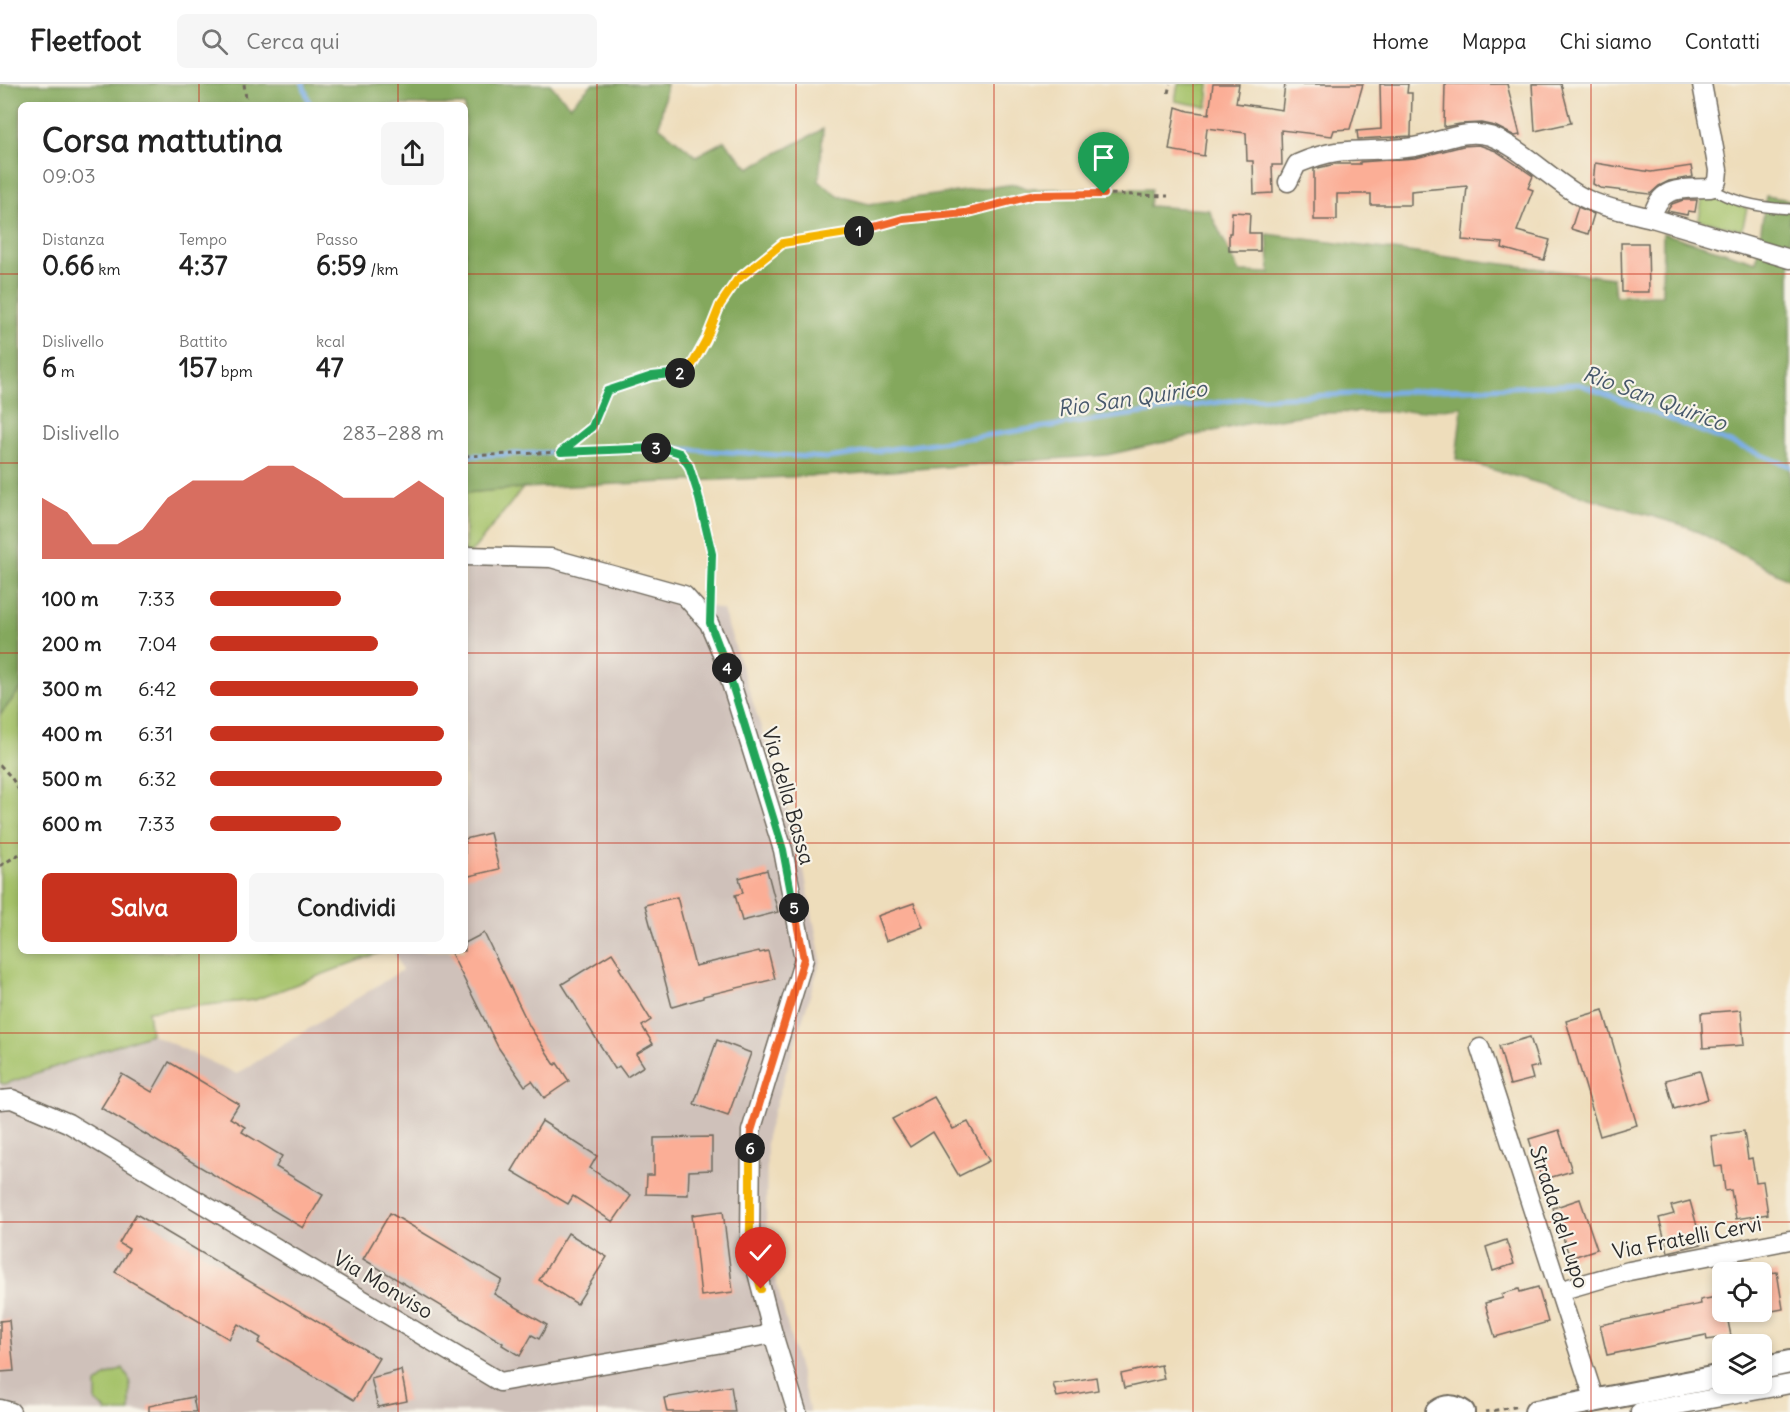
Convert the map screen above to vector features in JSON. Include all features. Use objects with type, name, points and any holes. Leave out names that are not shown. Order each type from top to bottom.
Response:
[{"type":"street","points":[[1652,219],[1654,206],[1663,195],[1680,189],[1711,188],[1717,181],[1718,170],[1702,84]]},
{"type":"street","points":[[1288,182],[1297,164],[1314,157],[1336,152],[1414,147],[1471,134],[1489,136],[1506,144],[1581,196],[1601,205],[1790,259]]},
{"type":"street","name":"Via della Bassa","points":[[468,556],[551,558],[684,595],[710,623],[722,651],[783,850],[804,959],[751,1131],[750,1245],[796,1412]]},
{"type":"street","name":"Strada del Lupo","points":[[1480,1048],[1595,1401]]},
{"type":"street","name":"Via Monviso","points":[[0,1100],[12,1099],[68,1123],[500,1382],[773,1334]]},
{"type":"street","name":"Via Fratelli Cervi","points":[[1558,1291],[1629,1271],[1790,1240]]},
{"type":"street","points":[[1772,1366],[1790,1362]]},
{"type":"street","points":[[1536,1412],[1712,1378]]},
{"type":"street","points":[[1640,1412],[1790,1384]]},
{"type":"street","points":[[1437,1412],[1445,1407],[1451,1407],[1463,1412]]},
{"type":"street","points":[[0,1409],[10,1412]]},
{"type":"lane","points":[[1711,188],[1724,196],[1769,208],[1790,209]]},
{"type":"path","points":[[244,84],[247,102]]},
{"type":"path","points":[[1168,93],[1170,84]]},
{"type":"path","points":[[561,452],[592,427],[607,391],[652,376],[688,372],[706,340],[720,305],[737,280],[783,243],[850,233],[903,219],[965,213],[1034,195],[1168,196]]},
{"type":"path","points":[[468,456],[664,448],[680,453],[689,466],[698,494],[712,554],[710,623]]},
{"type":"path","points":[[0,765],[18,788]]},
{"type":"path","points":[[0,866],[18,855]]},
{"type":"shaded area","points":[[468,561],[571,565],[723,610],[799,845],[821,960],[767,1133],[766,1243],[810,1412],[0,1412],[0,1083],[5,1084],[151,1034],[237,1074],[402,970],[395,954],[468,954]]},
{"type":"green space","points":[[0,84],[550,84],[570,106],[592,84],[667,84],[659,126],[696,156],[724,141],[749,168],[823,129],[819,181],[838,196],[869,204],[1015,184],[1029,189],[1151,189],[1149,206],[1209,210],[1239,272],[1270,273],[1267,234],[1613,278],[1615,296],[1662,295],[1663,233],[1756,262],[1766,196],[1790,200],[1790,580],[1689,527],[1456,459],[1462,407],[1419,411],[1319,413],[1245,424],[1107,455],[837,475],[523,488],[468,493],[468,102],[18,102],[18,692],[0,715]]},
{"type":"green space","points":[[1178,84],[1209,84],[1207,107],[1175,101]]},
{"type":"green space","points":[[1703,192],[1747,208],[1742,230],[1699,220]]},
{"type":"green space","points":[[523,488],[468,556],[468,493]]},
{"type":"green space","points":[[18,692],[18,954],[376,954],[255,1000],[148,1011],[151,1034],[5,1084],[0,1083],[0,715]]},
{"type":"green space","points":[[123,1368],[130,1381],[130,1412],[106,1412],[96,1402],[96,1384]]},
{"type":"building","points":[[1213,84],[1239,84],[1236,103],[1282,110],[1285,84],[1363,84],[1350,129],[1334,130],[1332,136],[1281,130],[1282,165],[1272,165],[1273,193],[1254,194],[1253,161],[1247,161],[1246,133],[1207,128],[1204,156],[1169,150],[1176,107],[1209,114]]},
{"type":"building","points":[[1380,84],[1408,84],[1407,93],[1412,93],[1411,136],[1358,139],[1357,131],[1381,129]]},
{"type":"building","points":[[1445,84],[1507,84],[1520,135],[1515,136],[1495,126],[1481,123],[1444,127]]},
{"type":"building","points":[[1532,84],[1561,84],[1571,123],[1535,131]]},
{"type":"building","points":[[1479,145],[1496,151],[1533,176],[1528,188],[1533,190],[1517,231],[1550,240],[1544,260],[1502,248],[1503,243],[1462,240],[1467,186],[1411,191],[1411,205],[1371,205],[1371,194],[1337,194],[1337,220],[1314,220],[1314,169],[1335,164],[1360,164],[1360,162],[1416,158],[1463,146]]},
{"type":"building","points":[[1595,163],[1651,172],[1691,166],[1693,177],[1669,181],[1650,194],[1600,188],[1593,184]]},
{"type":"building","points":[[1683,200],[1697,200],[1695,212],[1688,211],[1687,215],[1667,211],[1672,204]]},
{"type":"building","points":[[1578,207],[1594,214],[1588,234],[1571,229]]},
{"type":"building","points":[[1232,212],[1250,213],[1249,233],[1260,233],[1260,251],[1229,251]]},
{"type":"building","points":[[1621,243],[1648,243],[1649,292],[1622,292]]},
{"type":"building","points":[[490,833],[499,869],[468,876],[468,838]]},
{"type":"building","points":[[767,870],[778,912],[742,921],[735,895],[743,893],[739,878]]},
{"type":"building","points":[[677,897],[695,966],[759,951],[760,953],[768,951],[775,979],[703,996],[703,998],[672,1007],[645,905]]},
{"type":"building","points":[[914,903],[923,927],[886,941],[877,916]]},
{"type":"building","points":[[484,933],[530,1027],[555,1065],[557,1063],[569,1081],[544,1098],[532,1081],[525,1086],[498,1047],[452,954],[468,954],[468,941]]},
{"type":"building","points":[[612,953],[651,1020],[642,1026],[653,1044],[636,1054],[644,1066],[627,1077],[619,1066],[615,1069],[562,984]]},
{"type":"building","points":[[1603,1010],[1637,1125],[1600,1136],[1566,1021]]},
{"type":"building","points":[[1741,1010],[1744,1045],[1703,1048],[1701,1013]]},
{"type":"building","points":[[1530,1037],[1539,1066],[1530,1068],[1533,1079],[1510,1085],[1499,1046]]},
{"type":"building","points":[[717,1040],[751,1053],[728,1116],[694,1104]]},
{"type":"building","points":[[169,1062],[239,1104],[230,1118],[245,1127],[242,1132],[282,1156],[276,1167],[323,1195],[303,1228],[101,1108],[122,1074],[152,1092]]},
{"type":"building","points":[[1700,1071],[1708,1099],[1674,1109],[1666,1080]]},
{"type":"building","points":[[934,1097],[953,1129],[968,1122],[989,1161],[959,1176],[933,1132],[910,1147],[892,1119]]},
{"type":"building","points":[[542,1121],[597,1156],[590,1168],[631,1196],[613,1222],[573,1196],[568,1204],[512,1171]]},
{"type":"building","points":[[1559,1130],[1572,1171],[1542,1180],[1529,1139]]},
{"type":"building","points":[[1744,1131],[1748,1159],[1752,1158],[1756,1182],[1763,1181],[1768,1214],[1736,1219],[1731,1190],[1725,1191],[1722,1166],[1715,1167],[1711,1136]]},
{"type":"building","points":[[712,1137],[712,1170],[689,1171],[688,1195],[646,1194],[647,1175],[654,1175],[654,1138]]},
{"type":"building","points":[[1580,1199],[1597,1249],[1570,1258],[1553,1208]]},
{"type":"building","points":[[1690,1201],[1702,1244],[1668,1252],[1659,1218],[1674,1214],[1671,1206]]},
{"type":"building","points":[[723,1211],[733,1292],[701,1296],[692,1215]]},
{"type":"building","points":[[390,1213],[502,1280],[494,1294],[547,1325],[539,1339],[532,1335],[520,1356],[502,1345],[503,1343],[363,1259]]},
{"type":"building","points":[[136,1214],[379,1358],[354,1400],[258,1343],[261,1338],[238,1324],[229,1339],[115,1272],[129,1249],[119,1243]]},
{"type":"building","points":[[568,1233],[607,1257],[577,1304],[539,1280]]},
{"type":"building","points":[[1506,1240],[1514,1264],[1493,1271],[1486,1247]]},
{"type":"building","points":[[1777,1272],[1783,1309],[1772,1311],[1772,1273]]},
{"type":"building","points":[[1538,1287],[1548,1322],[1495,1337],[1485,1303],[1503,1298],[1501,1294]]},
{"type":"building","points":[[1712,1298],[1712,1322],[1728,1322],[1731,1334],[1712,1334],[1712,1339],[1707,1340],[1706,1335],[1607,1355],[1600,1325],[1701,1304],[1700,1300]]},
{"type":"building","points":[[9,1320],[14,1371],[0,1372],[0,1321]]},
{"type":"building","points":[[1161,1365],[1164,1379],[1124,1388],[1121,1374]]},
{"type":"building","points":[[401,1370],[407,1401],[378,1407],[371,1378]]},
{"type":"building","points":[[1096,1377],[1098,1390],[1057,1397],[1053,1384]]},
{"type":"building","points":[[731,1386],[735,1412],[667,1412],[664,1398]]},
{"type":"building","points":[[193,1397],[196,1412],[149,1412],[149,1406]]},
{"type":"waterway","name":"Rio San Quirico","points":[[303,84],[309,102]]},
{"type":"waterway","name":"Rio San Quirico","points":[[468,456],[664,448],[827,458],[1242,399],[1579,384],[1790,466]]},
{"type":"route","points":[[761,1289],[750,1245],[751,1131],[804,959],[783,850],[722,651],[710,623],[712,554],[698,494],[689,466],[680,453],[664,448],[561,452],[592,427],[607,391],[652,376],[688,372],[706,340],[720,305],[737,280],[783,243],[850,233],[903,219],[965,213],[1034,195],[1104,194]]}]
